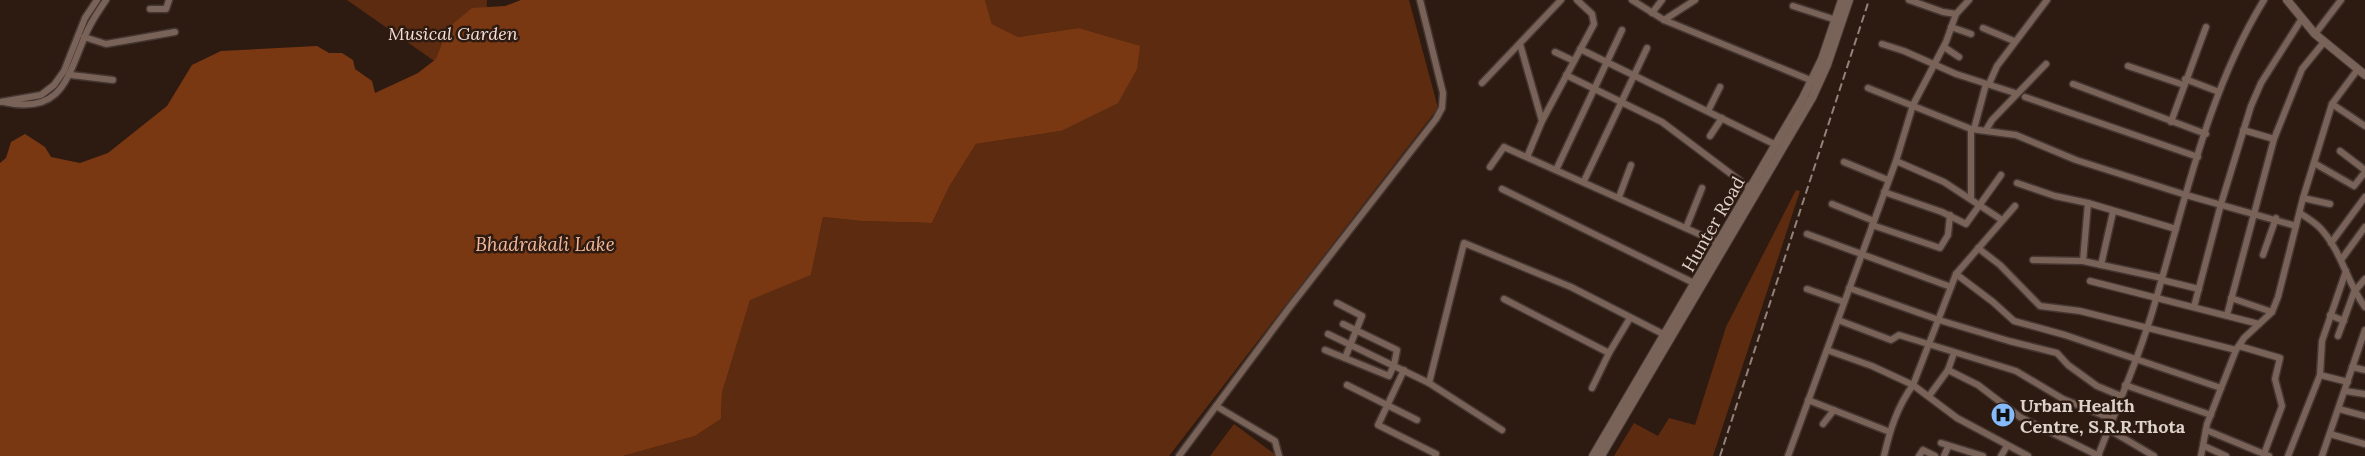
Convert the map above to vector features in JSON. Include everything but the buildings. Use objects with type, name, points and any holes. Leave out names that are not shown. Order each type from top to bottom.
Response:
[{"type":"street","points":[[2,102],[41,95],[54,85],[64,71],[85,18],[97,0]]},
{"type":"street","points":[[2,102],[21,106],[43,102],[60,90],[70,75],[91,22],[106,0]]},
{"type":"street","points":[[150,9],[166,9],[169,0]]},
{"type":"street","points":[[1179,456],[1288,308],[1430,129],[1442,108],[1443,93],[1420,0]]},
{"type":"street","points":[[1482,84],[1561,0]]},
{"type":"street","points":[[1527,157],[1542,121],[1594,19],[1577,0]]},
{"type":"street","points":[[1632,0],[1664,20],[1815,82]]},
{"type":"street","points":[[1652,14],[1662,0]]},
{"type":"street","points":[[1664,20],[1695,0]]},
{"type":"street","name":"Hunter Road","points":[[1601,456],[1699,285],[1719,243],[1815,82],[1842,0]]},
{"type":"street","name":"Hunter Road","points":[[1593,456],[1665,335],[1756,196],[1815,82],[1849,0]]},
{"type":"street","points":[[1909,0],[1943,12],[1956,14]]},
{"type":"street","points":[[1788,456],[1896,161],[1913,105],[1944,47],[1956,14],[1969,0]]},
{"type":"street","points":[[1971,199],[1972,129],[1987,84],[2014,41],[2047,0]]},
{"type":"street","points":[[2315,34],[2341,0]]},
{"type":"street","points":[[2291,2],[2301,20],[2315,34],[2365,75]]},
{"type":"street","points":[[1948,370],[1980,387],[2020,417],[2098,456],[2148,328],[2186,195],[2219,92],[2262,5]]},
{"type":"street","points":[[1793,6],[1836,20]]},
{"type":"street","points":[[2194,307],[2243,130],[2261,83],[2301,20]]},
{"type":"street","points":[[1951,27],[1971,34]]},
{"type":"street","points":[[2171,122],[2184,82],[2206,27]]},
{"type":"street","points":[[1983,28],[2014,41]]},
{"type":"street","points":[[1556,170],[1622,30]]},
{"type":"street","points":[[84,37],[106,44],[175,32]]},
{"type":"street","points":[[2227,315],[2274,139],[2302,69],[2324,42]]},
{"type":"street","points":[[1520,44],[1542,121]]},
{"type":"street","points":[[1882,44],[2015,94]]},
{"type":"street","points":[[1944,47],[1959,57]]},
{"type":"street","points":[[1584,181],[1647,48]]},
{"type":"street","points":[[1580,49],[1776,145]]},
{"type":"street","points":[[1555,52],[1574,61]]},
{"type":"street","points":[[1989,131],[1992,120],[2046,64]]},
{"type":"street","points":[[2128,66],[2219,92]]},
{"type":"street","points":[[2201,456],[2210,414],[2237,348],[2272,312],[2303,198],[2332,104],[2358,70]]},
{"type":"street","points":[[70,75],[113,80]]},
{"type":"street","points":[[1566,75],[1674,129],[1751,189]]},
{"type":"street","points":[[2074,84],[2206,134]]},
{"type":"street","points":[[1708,111],[1720,87]]},
{"type":"street","points":[[1868,88],[1972,129],[2016,135],[2076,160],[2186,195],[2276,218],[2296,226]]},
{"type":"street","points":[[2025,97],[2198,157]]},
{"type":"street","points":[[2332,104],[2365,126]]},
{"type":"street","points":[[1710,136],[1722,118]]},
{"type":"street","points":[[2243,130],[2274,139]]},
{"type":"street","points":[[1490,167],[1504,147],[1584,181],[1719,243]]},
{"type":"street","points":[[2314,163],[2354,186],[2365,171],[2340,151]]},
{"type":"street","points":[[1896,161],[1944,182],[2002,220]]},
{"type":"street","points":[[1844,162],[1888,180]]},
{"type":"street","points":[[1619,197],[1631,165]]},
{"type":"street","points":[[1884,192],[1950,215],[1966,224],[2000,175]]},
{"type":"street","points":[[2017,183],[2055,196],[2088,203],[2113,212],[2176,229]]},
{"type":"street","points":[[1686,228],[1702,188]]},
{"type":"street","points":[[1502,189],[1699,285]]},
{"type":"street","points":[[2331,243],[2365,197]]},
{"type":"street","points":[[2303,198],[2330,204]]},
{"type":"street","points":[[2083,261],[2088,203]]},
{"type":"street","points":[[1832,204],[1873,223],[1940,248],[1948,235],[1950,215]]},
{"type":"street","points":[[1884,456],[1890,432],[1930,345],[1956,274],[2014,206]]},
{"type":"street","points":[[2101,265],[2113,212]]},
{"type":"street","points":[[2300,212],[2320,228],[2331,243],[2346,270],[2354,292],[2365,307]]},
{"type":"street","points":[[2262,255],[2276,218]]},
{"type":"street","points":[[2341,260],[2365,227]]},
{"type":"street","points":[[1807,234],[1951,288]]},
{"type":"street","points":[[1429,383],[1464,244],[1571,287],[1665,335]]},
{"type":"street","points":[[1978,248],[2000,265],[2040,306],[2082,311],[2280,358],[2275,379],[2282,406],[2261,454],[2206,430]]},
{"type":"street","points":[[2033,260],[2083,261],[2199,289]]},
{"type":"street","points":[[2288,456],[2320,374],[2320,352],[2330,315],[2346,270]]},
{"type":"street","points":[[1956,274],[1993,302],[2014,321],[2065,335],[2221,388]]},
{"type":"street","points":[[2338,336],[2354,292],[2365,279]]},
{"type":"street","points":[[2090,281],[2259,324]]},
{"type":"street","points":[[1849,288],[1939,320],[2060,355],[2068,365],[2098,386],[2121,396]]},
{"type":"street","points":[[1807,289],[1844,302]]},
{"type":"street","points":[[2231,298],[2272,312]]},
{"type":"street","points":[[1504,299],[1609,353]]},
{"type":"street","points":[[1337,303],[1362,316],[1345,358]]},
{"type":"street","points":[[2330,315],[2344,321]]},
{"type":"street","points":[[1592,388],[1609,353],[1630,318]]},
{"type":"street","points":[[1838,320],[1891,340],[1899,335],[2016,371],[2063,399],[2112,419]]},
{"type":"street","points":[[1325,350],[1387,376],[1394,365],[1398,350],[1343,324]]},
{"type":"street","points":[[2322,456],[2365,330]]},
{"type":"street","points":[[1328,334],[1429,383],[1502,430]]},
{"type":"street","points":[[1827,350],[1872,366],[1913,385],[1955,416],[2028,456]]},
{"type":"street","points":[[1929,396],[1948,370],[1954,353]]},
{"type":"street","points":[[2352,367],[2365,370]]},
{"type":"street","points":[[1404,370],[1379,421],[1379,427],[1437,455]]},
{"type":"street","points":[[2320,374],[2348,382]]},
{"type":"street","points":[[1347,385],[1417,420]]},
{"type":"street","points":[[2125,385],[2210,414]]},
{"type":"street","points":[[2345,391],[2365,394]]},
{"type":"street","points":[[1808,400],[1890,432]]},
{"type":"street","points":[[1216,406],[1275,441],[1279,456]]},
{"type":"street","points":[[2339,409],[2365,416]]},
{"type":"street","points":[[1824,424],[1834,410]]},
{"type":"street","points":[[2108,429],[2154,456]]},
{"type":"street","points":[[2330,434],[2365,444]]},
{"type":"street","points":[[1941,443],[1948,447],[1958,447],[1973,455],[1983,456]]},
{"type":"street","points":[[2001,456],[2007,446]]},
{"type":"street","points":[[2204,446],[2226,456]]},
{"type":"street","points":[[1944,456],[1948,447]]},
{"type":"street","points":[[1919,456],[1923,450],[1935,456]]},
{"type":"green space","name":"Musical Garden","points":[[347,0],[487,0],[483,95]]},
{"type":"green space","points":[[985,0],[1409,0],[1438,108],[1169,456],[623,456],[695,436],[721,419],[722,393],[750,299],[811,275],[823,217],[861,221],[932,223],[949,187],[976,144],[1061,131],[1078,28],[1018,37],[992,24]]},
{"type":"green space","points":[[1796,190],[1800,191],[1713,456],[1614,456],[1634,423],[1658,436],[1669,418],[1695,425],[1726,327]]},
{"type":"green space","points":[[1234,424],[1277,456],[1210,456]]},
{"type":"water","name":"Bhadrakali Lake","points":[[521,0],[985,0],[992,24],[1018,37],[1078,28],[1140,46],[1137,69],[1118,103],[1061,131],[976,144],[949,187],[932,223],[861,221],[823,217],[811,275],[750,300],[722,393],[721,419],[695,436],[623,456],[0,456],[0,163],[6,158],[11,142],[25,134],[45,147],[51,157],[80,163],[108,153],[167,106],[192,65],[221,51],[317,46],[329,53],[342,53],[353,60],[355,69],[372,81],[375,93],[418,73],[436,59],[448,28],[472,8],[505,6]]},
{"type":"railway","points":[[1720,456],[1869,0]]},
{"type":"place","name":"Urban Health Centre, S.R.R.Thota","points":[[2003,415]]}]
